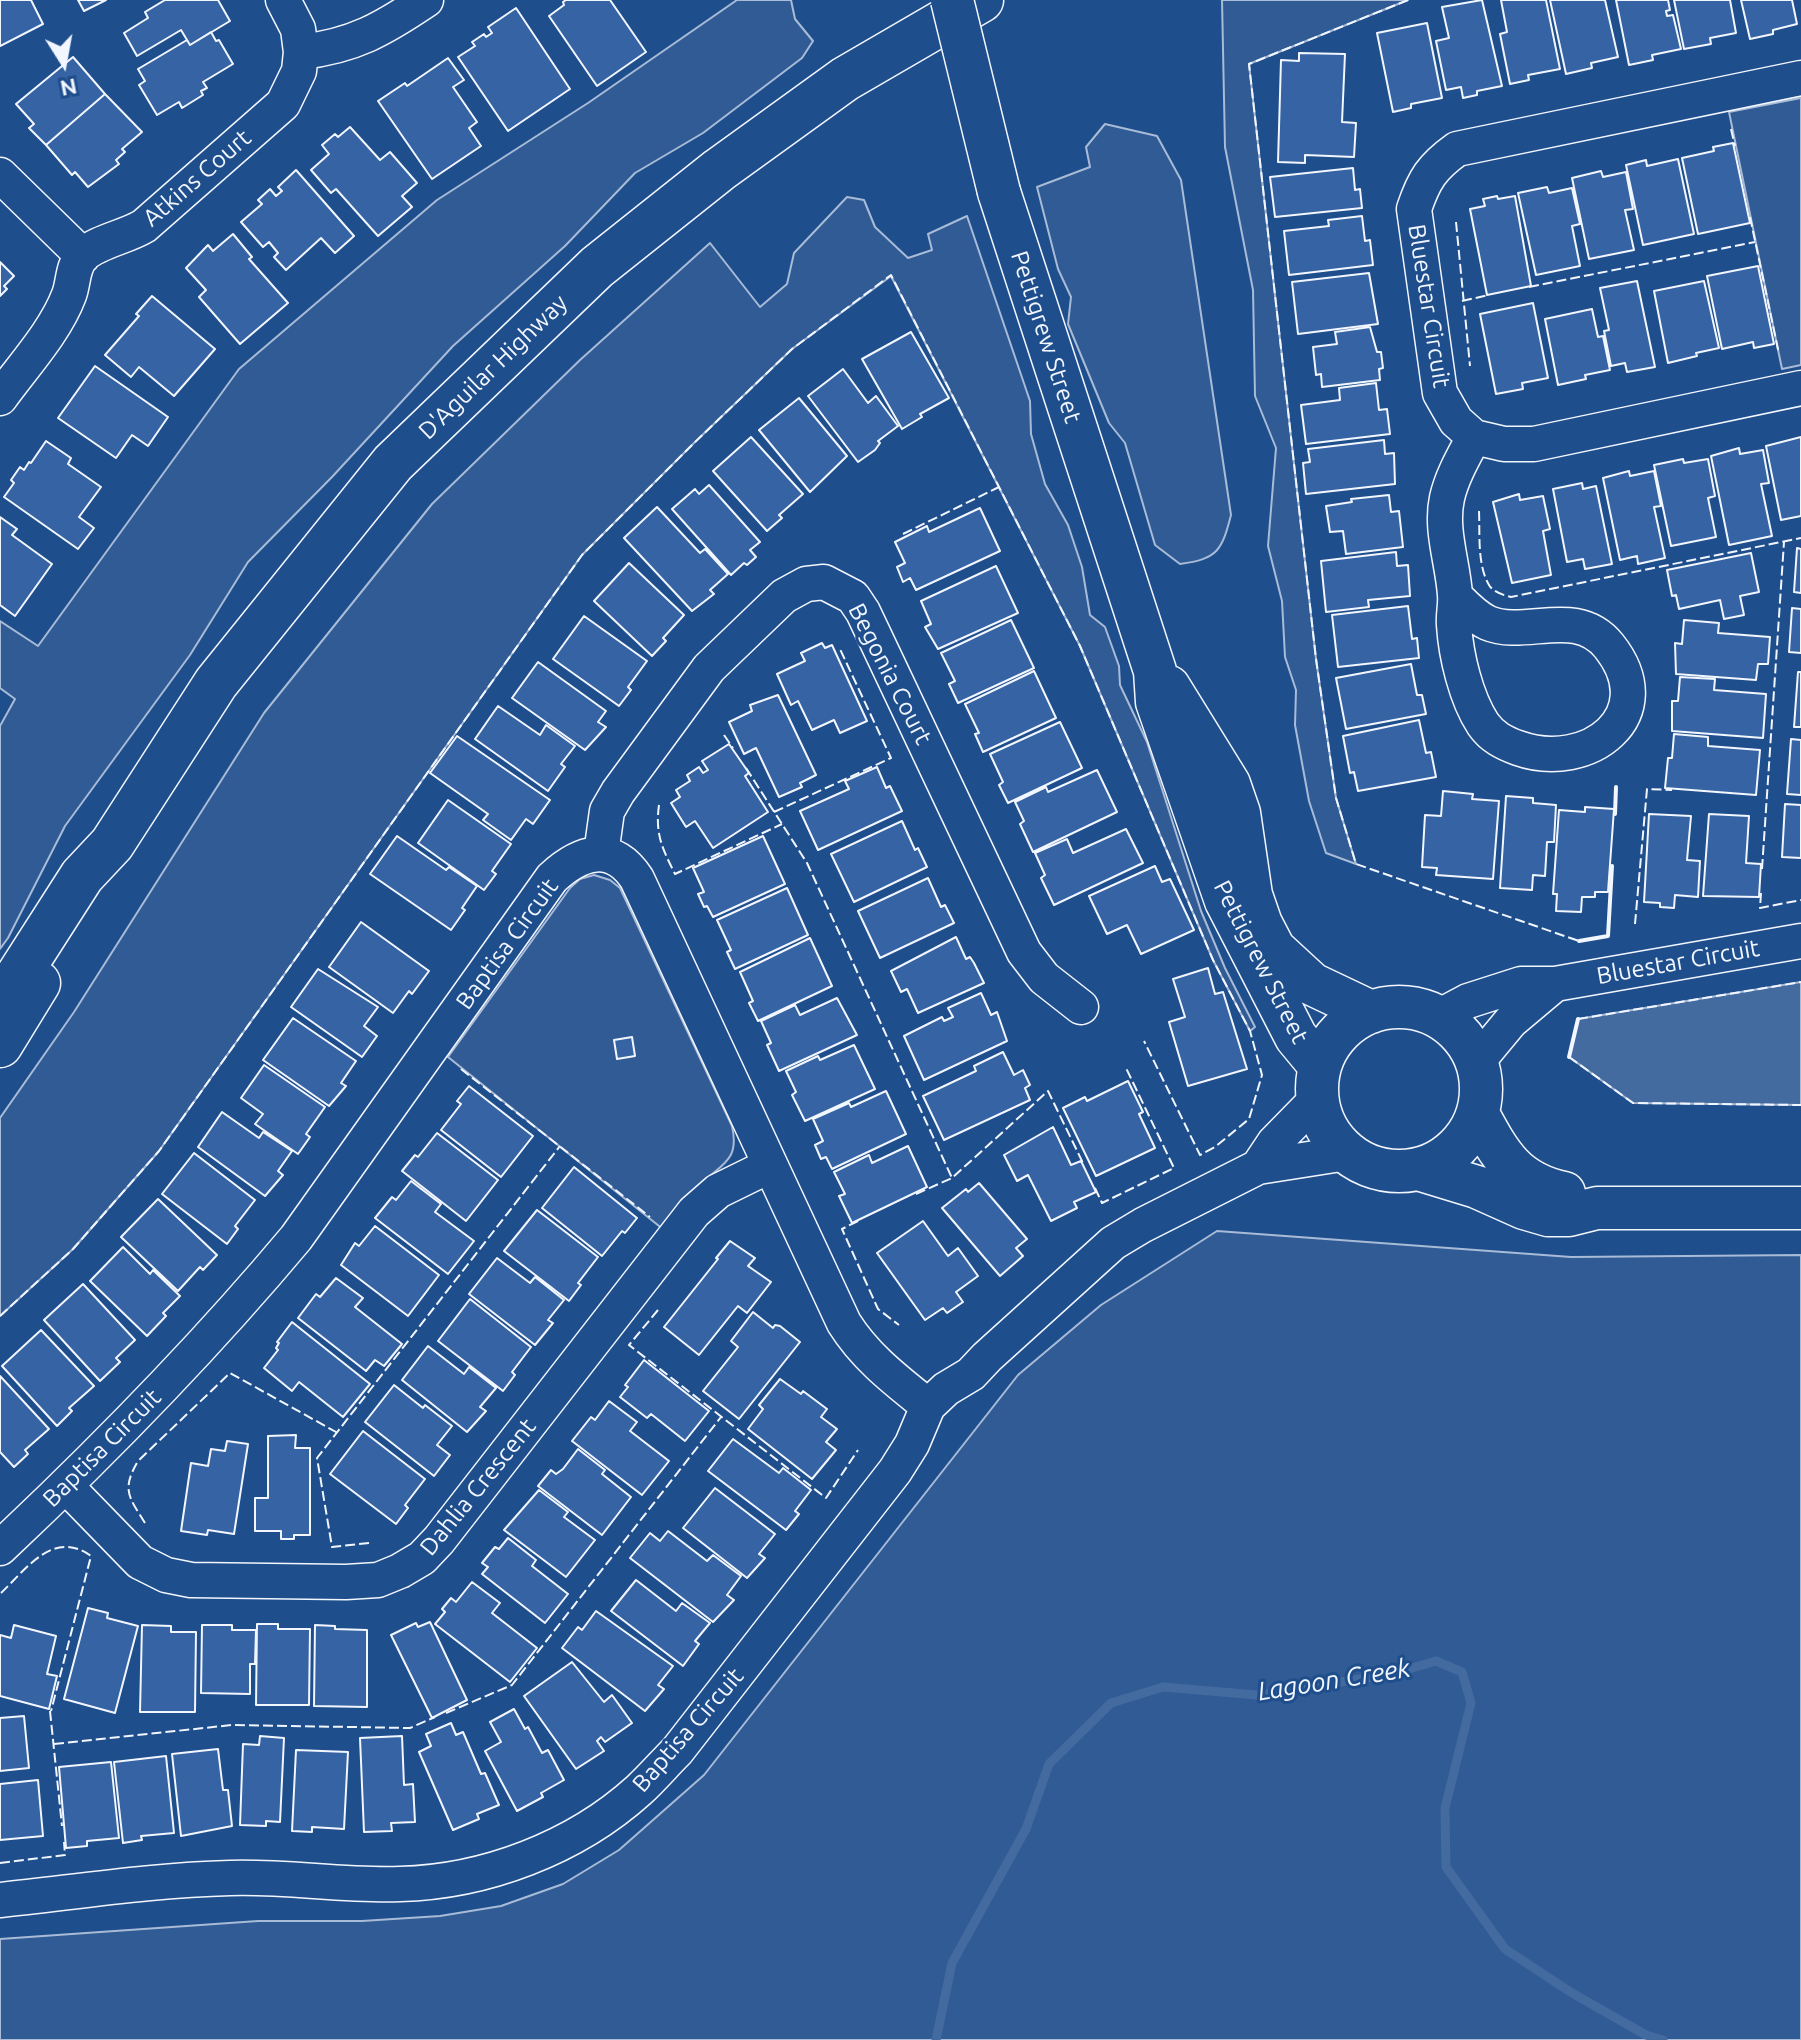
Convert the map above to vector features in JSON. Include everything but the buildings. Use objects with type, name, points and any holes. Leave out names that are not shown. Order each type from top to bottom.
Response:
[{"type":"highway","name":"D'Aguilar Highway","points":[[0,1004],[82,876],[112,844],[216,683],[393,463],[597,267],[706,180],[845,79],[981,0]]},
{"type":"highway","name":"D'Aguilar Highway","points":[[0,1045],[97,887],[112,844]]},
{"type":"main road","name":"Pettigrew Street","points":[[952,0],[999,192],[1155,671],[1157,702],[1226,901],[1318,1083]]},
{"type":"main road","name":"Pettigrew Street","points":[[1155,671],[1175,694],[1229,784],[1239,813],[1251,895],[1274,949],[1312,984],[1371,1012]]},
{"type":"main road","points":[[1393,1007],[1416,1009],[1438,1017],[1455,1028],[1477,1062],[1482,1088],[1478,1114],[1465,1139],[1444,1158],[1418,1169],[1393,1172],[1369,1166],[1347,1153],[1332,1138],[1322,1120],[1318,1083],[1331,1043],[1348,1024],[1371,1012],[1393,1007]]},
{"type":"main road","points":[[1478,1114],[1497,1150],[1525,1179],[1549,1190],[1573,1195],[1597,1208]]},
{"type":"main road","points":[[1418,1169],[1477,1187],[1548,1215],[1569,1215],[1597,1208],[1801,1208]]},
{"type":"street","points":[[283,0],[298,29],[301,52],[356,42],[381,30],[426,0]]},
{"type":"street","name":"Atkins Court","points":[[83,256],[144,226],[283,104],[299,71],[301,52]]},
{"type":"street","name":"Bluestar Circuit","points":[[1474,437],[1456,421],[1440,393],[1417,237],[1414,209],[1423,183],[1438,163],[1457,149],[1483,142],[1801,78]]},
{"type":"street","points":[[0,175],[83,256],[75,268],[61,313],[0,398]]},
{"type":"street","points":[[1455,596],[1476,616],[1490,624],[1511,628],[1568,624],[1590,632],[1607,643],[1626,677],[1628,697],[1611,733],[1594,746],[1573,754],[1553,754],[1525,750],[1500,741],[1484,726],[1469,690],[1454,625],[1455,596],[1445,525],[1447,499],[1474,437],[1504,444],[1534,444],[1801,388]]},
{"type":"street","name":"Begonia Court","points":[[601,854],[607,811],[618,792],[709,668],[784,596],[806,584],[824,582],[853,597],[863,612],[1024,952],[1044,978],[1081,1007]]},
{"type":"street","points":[[601,854],[629,866],[637,879],[844,1323],[858,1345],[928,1406]]},
{"type":"street","name":"Baptisa Circuit","points":[[0,1548],[66,1486],[224,1324],[296,1238],[552,878],[583,856],[601,854]]},
{"type":"street","name":"Bluestar Circuit","points":[[1438,1017],[1468,1001],[1521,984],[1555,984],[1801,941]]},
{"type":"street","points":[[1477,1062],[1511,1021],[1555,984]]},
{"type":"street","name":"Baptisa Circuit","points":[[1258,1167],[1318,1083]]},
{"type":"street","name":"Baptisa Circuit","points":[[0,1900],[232,1878],[401,1884],[458,1877],[501,1866],[562,1842],[604,1818],[639,1790],[677,1751],[895,1471],[912,1444],[928,1406],[946,1389],[971,1374],[1113,1243],[1143,1225],[1258,1167],[1347,1153]]},
{"type":"street","name":"Dahlia Crescent","points":[[66,1486],[140,1562],[166,1575],[191,1580],[346,1582],[378,1580],[400,1571],[422,1558],[439,1540],[694,1212],[718,1191],[769,1166]]},
{"type":"shaded area","points":[[737,0],[791,0],[795,19],[813,41],[802,58],[703,133],[635,173],[565,246],[453,346],[332,477],[248,562],[190,655],[65,826],[0,949],[0,726],[15,699],[0,688],[0,621],[38,646],[239,369],[437,200],[588,103]]},
{"type":"shaded area","points":[[1222,0],[1408,0],[1249,64],[1316,659],[1336,798],[1356,864],[1326,853],[1309,801],[1295,725],[1296,690],[1285,657],[1282,601],[1268,546],[1276,448],[1255,396],[1253,290],[1225,147]]},
{"type":"shaded area","points":[[1801,98],[1801,365],[1782,369],[1729,112]]},
{"type":"shaded area","points":[[1105,124],[1157,136],[1181,180],[1231,515],[1221,545],[1210,556],[1193,562],[1180,564],[1155,545],[1125,443],[1109,423],[1068,324],[1071,297],[1058,269],[1037,187],[1090,167],[1086,147]]},
{"type":"shaded area","points":[[847,197],[864,200],[875,227],[908,258],[932,250],[928,234],[967,216],[1030,401],[1031,434],[1045,484],[1068,525],[1082,567],[1090,615],[1105,627],[1119,666],[1120,685],[1147,742],[1201,911],[1255,1027],[1250,1031],[1213,960],[1080,646],[891,276],[792,349],[582,555],[159,1151],[73,1249],[0,1316],[0,1118],[74,1012],[264,713],[432,504],[580,360],[710,243],[760,307],[787,284],[794,253]]},
{"type":"shaded area","points":[[594,875],[610,880],[620,888],[732,1126],[733,1147],[727,1161],[701,1184],[664,1230],[448,1057],[570,888],[580,879]]},
{"type":"shaded area","points":[[1801,982],[1801,1105],[1633,1103],[1569,1057],[1578,1019]]},
{"type":"shaded area","points":[[1217,1231],[1571,1257],[1801,1255],[1801,2040],[0,2040],[0,1939],[258,1921],[362,1921],[440,1916],[501,1906],[563,1884],[619,1850],[704,1775],[1018,1375],[1101,1305]]},
{"type":"waterway","name":"Lagoon Creek","points":[[936,2040],[952,1963],[1026,1829],[1049,1764],[1111,1703],[1163,1687],[1257,1695],[1392,1674],[1436,1661],[1462,1672],[1471,1703],[1445,1808],[1446,1867],[1505,1949],[1572,1993],[1646,2035],[1663,2040]]},
{"type":"fence","points":[[1408,0],[1249,64],[1316,659],[1336,798],[1356,864],[1579,941]]},
{"type":"fence","points":[[1731,129],[1735,146]]},
{"type":"fence","points":[[1750,217],[1779,354]]},
{"type":"fence","points":[[1456,222],[1470,366]]},
{"type":"fence","points":[[1529,287],[1755,242]]},
{"type":"fence","points":[[0,1316],[73,1249],[159,1151],[582,555],[792,349],[891,275],[1080,646],[1213,960],[1250,1031],[1262,1075],[1249,1119],[1215,1147],[1200,1155],[1144,1041]]},
{"type":"fence","points":[[1462,301],[1489,295]]},
{"type":"fence","points":[[903,534],[999,487]]},
{"type":"fence","points":[[1479,511],[1480,549],[1485,577],[1493,590],[1511,597],[1801,538]]},
{"type":"fence","points":[[1762,869],[1784,542]]},
{"type":"fence","points":[[774,812],[891,758],[839,647]]},
{"type":"fence","points":[[724,735],[733,748]]},
{"type":"fence","points":[[746,768],[807,863],[952,1178]]},
{"type":"fence","points":[[1635,924],[1647,789],[1672,790]]},
{"type":"fence","points":[[659,805],[661,841],[675,874],[782,824]]},
{"type":"fence","points":[[1761,893],[1760,908],[1801,900]]},
{"type":"fence","points":[[1578,1019],[1801,982]]},
{"type":"fence","points":[[1569,1057],[1633,1103],[1801,1105]]},
{"type":"fence","points":[[1095,1188],[1102,1203],[1174,1168],[1126,1068]]},
{"type":"fence","points":[[461,1069],[650,1217]]},
{"type":"fence","points":[[916,1194],[952,1178],[1048,1091],[1083,1163]]},
{"type":"fence","points":[[369,1543],[332,1547],[317,1458],[560,1146]]},
{"type":"fence","points":[[858,1221],[842,1229],[878,1309],[899,1325]]},
{"type":"fence","points":[[658,1310],[629,1345],[826,1498],[858,1450]]},
{"type":"fence","points":[[145,1523],[129,1493],[130,1479],[138,1461],[230,1373],[336,1432]]},
{"type":"fence","points":[[446,1713],[512,1685],[721,1417]]},
{"type":"fence","points":[[1,1593],[31,1563],[53,1549],[78,1549],[91,1556],[51,1711]]},
{"type":"fence","points":[[50,1711],[62,1826]]},
{"type":"fence","points":[[54,1744],[232,1725],[410,1728],[435,1717]]},
{"type":"fence","points":[[0,1863],[65,1855],[64,1842]]},
{"type":"wall","points":[[1615,814],[1616,787]]},
{"type":"wall","points":[[1579,941],[1608,936],[1612,866]]},
{"type":"wall","points":[[1569,1057],[1578,1019]]}]
